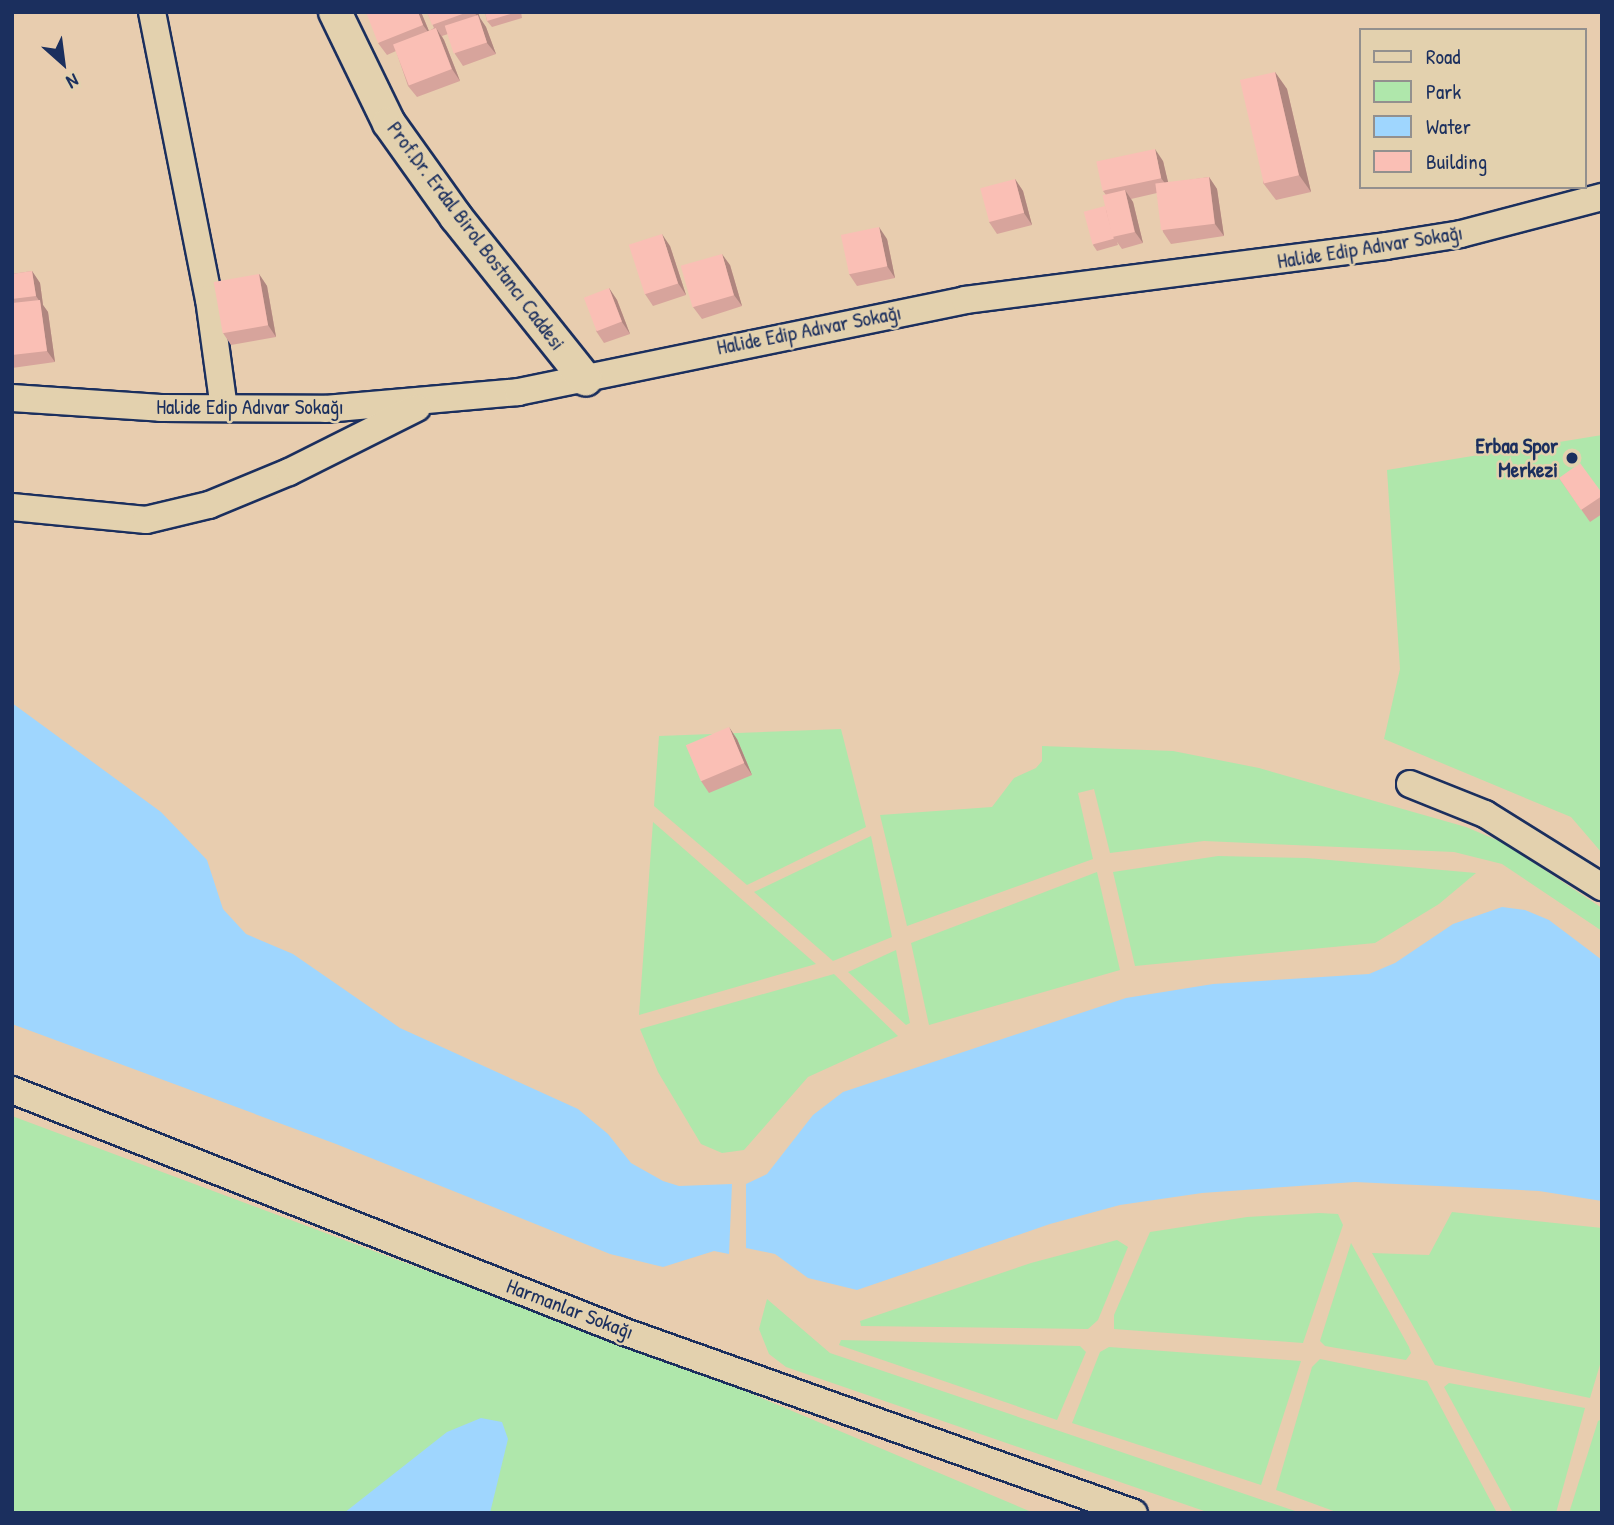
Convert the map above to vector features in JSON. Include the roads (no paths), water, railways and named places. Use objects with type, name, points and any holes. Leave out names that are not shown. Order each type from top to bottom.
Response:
[{"type":"street","points":[[152,12],[192,210],[224,408]]},
{"type":"street","name":"Prof.Dr. Erdal Birol Bostancı Caddesi","points":[[335,12],[396,133],[456,217],[586,380]]},
{"type":"street","name":"Halide Edip Adıvar Sokağı","points":[[12,398],[224,408],[325,409],[428,402],[586,380],[743,342],[952,302],[1461,234],[1602,197]]},
{"type":"street","points":[[12,507],[146,520],[209,505],[289,472],[428,402]]},
{"type":"street","points":[[1410,784],[1485,814],[1602,887]]},
{"type":"street","name":"Harmanlar Sokağı","points":[[12,1090],[625,1332],[1134,1513]]},
{"type":"water","points":[[12,703],[161,812],[207,860],[223,909],[246,934],[293,954],[400,1028],[578,1109],[608,1134],[631,1163],[663,1181],[679,1186],[732,1184],[729,1254],[714,1251],[663,1267],[610,1254],[336,1144],[12,1024]]},
{"type":"water","points":[[1502,907],[1525,910],[1549,920],[1602,960],[1602,1201],[1539,1191],[1355,1182],[1202,1193],[1120,1205],[1050,1224],[857,1290],[808,1278],[775,1254],[746,1248],[746,1184],[767,1174],[813,1115],[843,1092],[1126,998],[1213,984],[1369,974],[1395,963],[1453,924]]},
{"type":"water","points":[[481,1418],[502,1422],[508,1439],[490,1513],[344,1513],[447,1432]]},
{"type":"place","name":"Erbaa Spor Merkezi","points":[[1572,458]]}]
